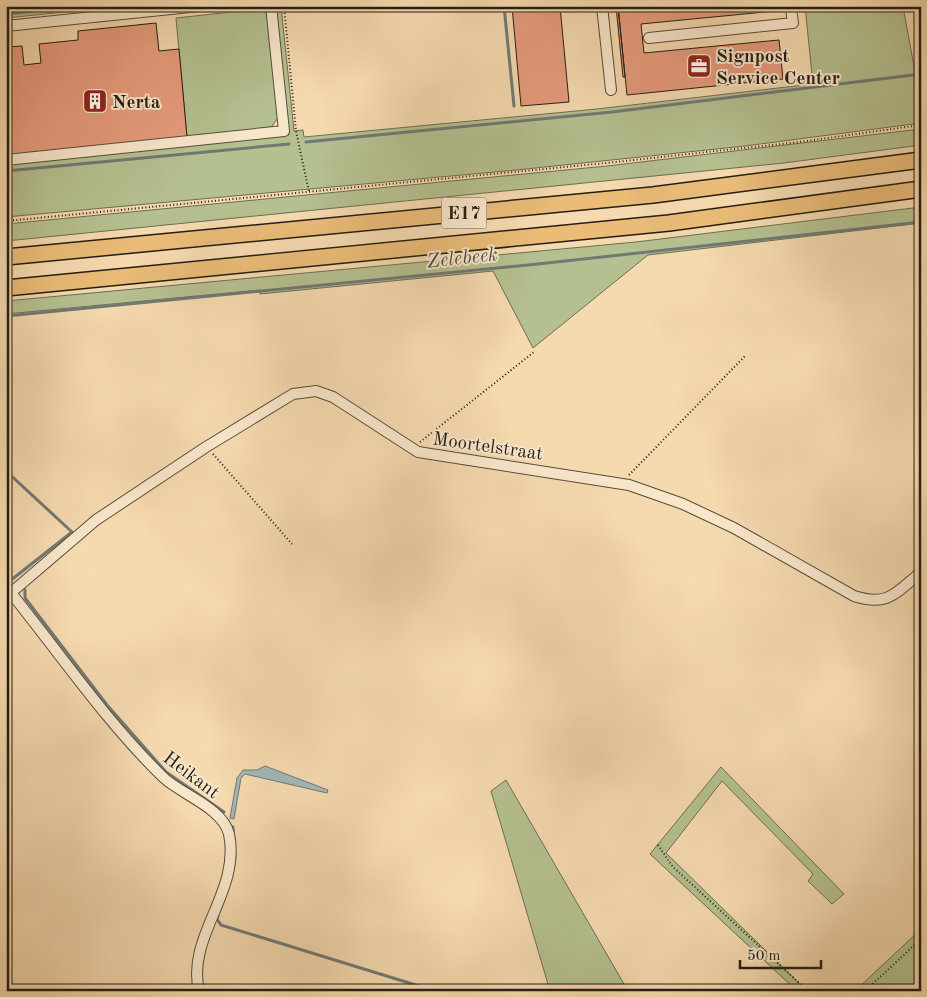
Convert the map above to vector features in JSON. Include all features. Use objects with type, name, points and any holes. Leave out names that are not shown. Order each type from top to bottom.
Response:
[{"type":"highway","name":"E17","points":[[6,257],[653,195],[921,160]]},
{"type":"highway","name":"E17","points":[[6,288],[669,223],[921,189]]},
{"type":"street","points":[[6,26],[200,6]]},
{"type":"street","points":[[6,160],[284,131],[271,6]]},
{"type":"street","points":[[602,6],[611,90]]},
{"type":"street","points":[[649,38],[793,24],[791,9]]},
{"type":"street","name":"Moortelstraat","points":[[9,595],[96,520],[206,446],[293,394],[316,391],[333,396],[418,452],[579,475],[621,483],[683,504],[725,524],[854,596],[880,601],[892,596],[921,572]]},
{"type":"street","name":"Heikant","points":[[9,595],[143,757],[170,784],[218,816],[228,831],[230,860],[226,881],[196,961],[199,991]]},
{"type":"path","points":[[284,6],[296,131],[310,193]]},
{"type":"path","points":[[6,221],[310,193],[799,142],[921,126]]},
{"type":"path","points":[[412,448],[534,352]]},
{"type":"path","points":[[621,483],[746,355]]},
{"type":"path","points":[[206,446],[292,544]]},
{"type":"path","points":[[658,845],[674,867],[808,991]]},
{"type":"path","points":[[865,991],[921,939]]},
{"type":"green space","points":[[44,6],[122,6],[6,18],[6,10]]},
{"type":"green space","points":[[276,6],[281,6],[294,131],[303,130],[304,137],[597,109],[813,84],[805,6],[903,6],[915,72],[921,71],[921,123],[745,146],[516,170],[6,217],[6,164],[289,135]]},
{"type":"green space","points":[[259,9],[267,14],[278,118],[269,130],[187,137],[176,18]]},
{"type":"green space","points":[[921,129],[921,145],[784,163],[6,241],[6,224],[607,166]]},
{"type":"green space","points":[[921,207],[921,223],[648,255],[533,348],[493,271],[260,294],[260,290],[6,314],[6,301],[636,242]]},
{"type":"green space","points":[[721,767],[844,894],[832,904],[808,881],[813,874],[722,781],[666,853],[807,991],[797,991],[650,854]]},
{"type":"green space","points":[[506,780],[628,991],[550,991],[491,791]]},
{"type":"green space","points":[[921,929],[921,991],[855,991]]},
{"type":"shaded area","points":[[265,766],[328,790],[327,793],[245,774],[241,778],[234,819],[230,818],[237,778],[243,770],[257,770]]},
{"type":"building","points":[[512,6],[560,6],[569,102],[521,106]]},
{"type":"building","points":[[616,6],[618,6],[625,77],[623,77]]},
{"type":"building","points":[[618,6],[805,6],[806,8],[641,24],[644,53],[779,40],[783,79],[627,95]]},
{"type":"building","name":"Nerta","points":[[156,23],[159,51],[179,49],[187,137],[6,155],[6,47],[22,46],[24,65],[41,63],[39,44],[78,40],[78,31]]},
{"type":"waterway","points":[[6,14],[86,6]]},
{"type":"waterway","points":[[504,6],[514,106]]},
{"type":"waterway","points":[[306,142],[612,112],[921,74]]},
{"type":"waterway","points":[[6,171],[289,144]]},
{"type":"waterway","name":"Zelebeek","points":[[6,316],[538,264],[921,222]]},
{"type":"waterway","points":[[6,471],[72,532],[6,584]]},
{"type":"waterway","points":[[25,590],[25,598],[107,705],[166,772],[224,812]]},
{"type":"waterway","points":[[233,827],[235,858]]},
{"type":"waterway","points":[[218,916],[217,919],[221,925],[432,990]]},
{"type":"place","name":"Signpost Service Center","points":[[699,66]]},
{"type":"place","name":"Nerta","points":[[95,101]]}]
